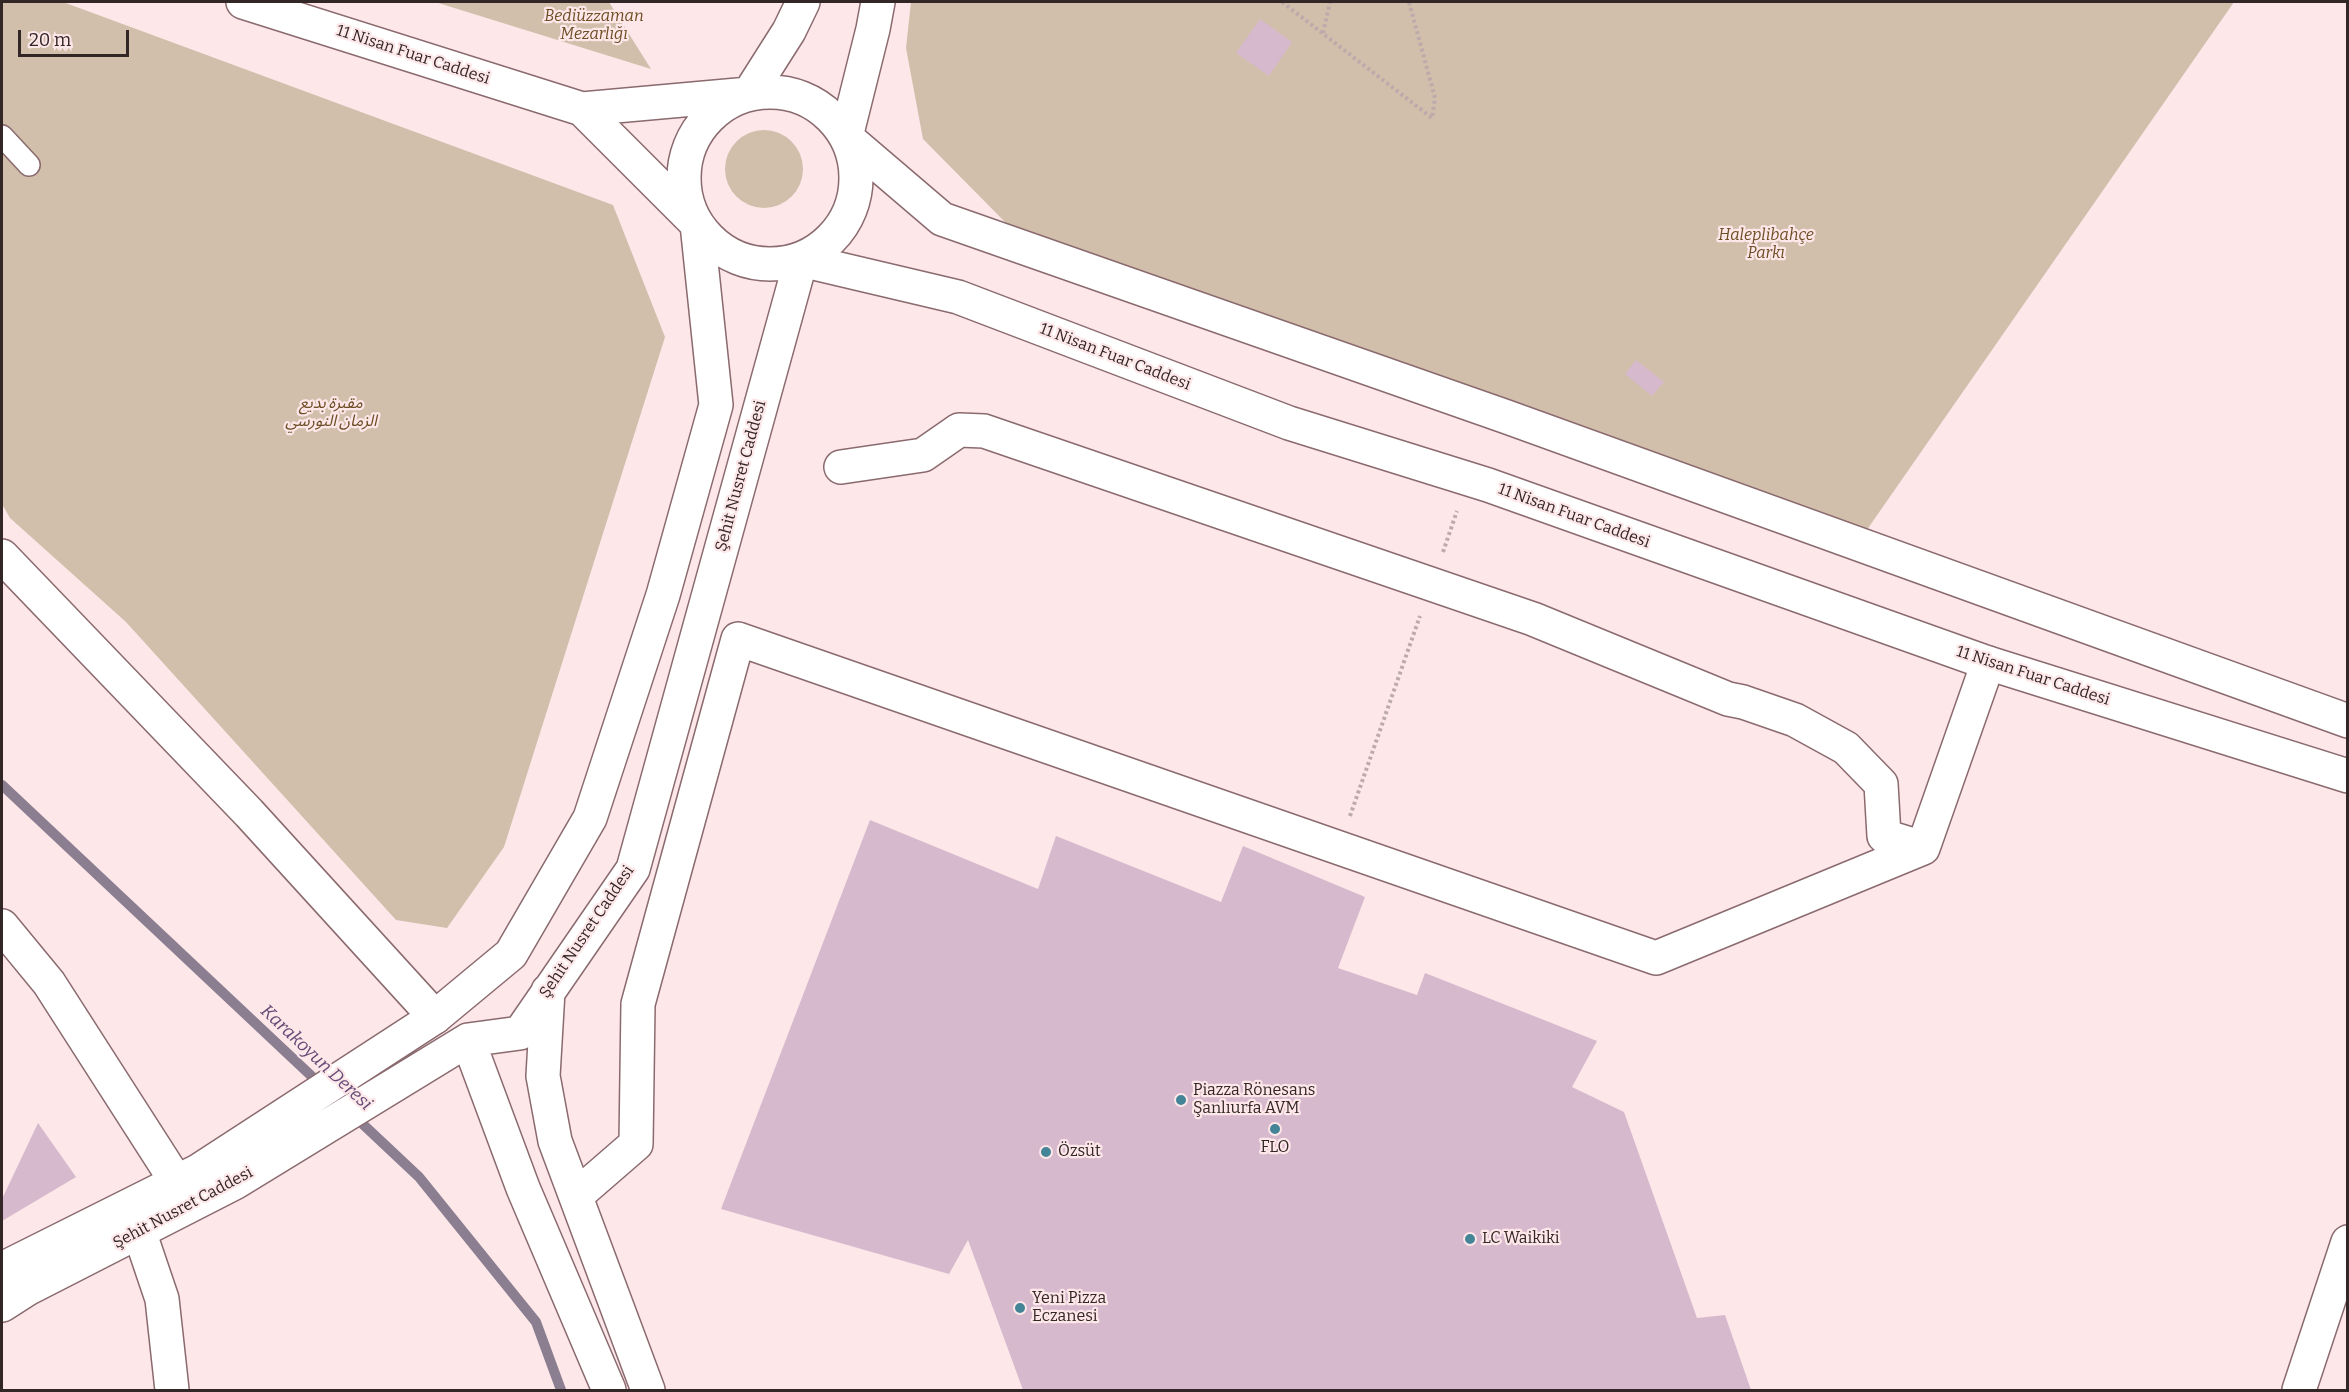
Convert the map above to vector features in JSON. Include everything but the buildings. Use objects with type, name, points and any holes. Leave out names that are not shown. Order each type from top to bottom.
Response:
[{"type":"main road","name":"11 Nisan Fuar Caddesi","points":[[243,2],[582,109],[749,94]]},
{"type":"main road","points":[[749,94],[789,31],[803,2]]},
{"type":"main road","points":[[878,2],[846,137],[856,165],[855,194],[845,222],[826,244],[801,260],[772,265],[743,260],[717,246],[697,224],[687,199],[684,172],[691,146],[704,123],[725,105],[749,94],[776,92],[803,98],[828,114],[846,137],[942,219],[1507,417],[2348,721]]},
{"type":"main road","name":"11 Nisan Fuar Caddesi","points":[[582,109],[697,224]]},
{"type":"main road","name":"Şehit Nusret Caddesi","points":[[2,1269],[187,1176],[403,1040],[435,1017],[511,954],[590,818],[663,595],[716,405],[697,224]]},
{"type":"main road","name":"11 Nisan Fuar Caddesi","points":[[801,260],[958,297],[1288,423],[1468,479],[1988,663],[2348,776]]},
{"type":"main road","name":"Şehit Nusret Caddesi","points":[[2,1305],[236,1182],[468,1040],[520,1032],[633,868],[801,260]]},
{"type":"main road","points":[[841,467],[923,455],[959,430],[984,431],[1533,619],[1728,699],[1795,720],[1846,748],[1881,784],[1884,836],[1923,848]]},
{"type":"main road","points":[[2,556],[249,813],[435,1017]]},
{"type":"main road","points":[[576,1196],[636,1144],[638,1004],[738,639],[1656,958],[1923,848],[1988,663]]},
{"type":"main road","points":[[2,926],[49,982],[187,1176]]},
{"type":"main road","points":[[548,991],[543,1076],[555,1141],[648,1390]]},
{"type":"main road","points":[[468,1040],[523,1188],[609,1390]]},
{"type":"main road","points":[[139,1231],[162,1299],[172,1390]]},
{"type":"main road","points":[[2300,1390],[2348,1242]]},
{"type":"lane","points":[[2,136],[29,165]]},
{"type":"path","points":[[1282,2],[1432,118],[1435,98],[1409,2]]},
{"type":"path","points":[[1323,33],[1330,2]]},
{"type":"path","points":[[1339,848],[1468,479]]},
{"type":"green space","name":"مقبرة بديع الزمان النورسي","points":[[2,2],[63,2],[613,205],[665,337],[504,847],[447,928],[396,920],[126,622],[10,518],[2,504]]},
{"type":"green space","name":"Bediüzzaman Mezarlığı","points":[[435,2],[609,2],[651,69]]},
{"type":"green space","name":"Haleplibahçe Parkı","points":[[911,2],[2234,2],[1864,534],[1374,370],[1006,223],[923,139],[906,48]]},
{"type":"green space","points":[[764,130],[779,133],[791,142],[800,154],[803,169],[800,184],[791,196],[779,205],[764,208],[749,205],[737,196],[728,184],[725,169],[728,154],[737,142],[749,133]]},
{"type":"waterway","name":"Karakoyun Deresi","points":[[2,785],[321,1085]]},
{"type":"waterway","name":"Karakoyun Deresi","points":[[352,1114],[419,1177],[536,1322],[561,1390]]},
{"type":"place","name":"Piazza Rönesans Şanlıurfa AVM","points":[[1181,1100]]},
{"type":"place","name":"FLO","points":[[1275,1129]]},
{"type":"place","name":"Özsüt","points":[[1046,1152]]},
{"type":"place","name":"LC Waikiki","points":[[1470,1239]]},
{"type":"place","name":"Yeni Pizza Eczanesi","points":[[1020,1308]]}]
